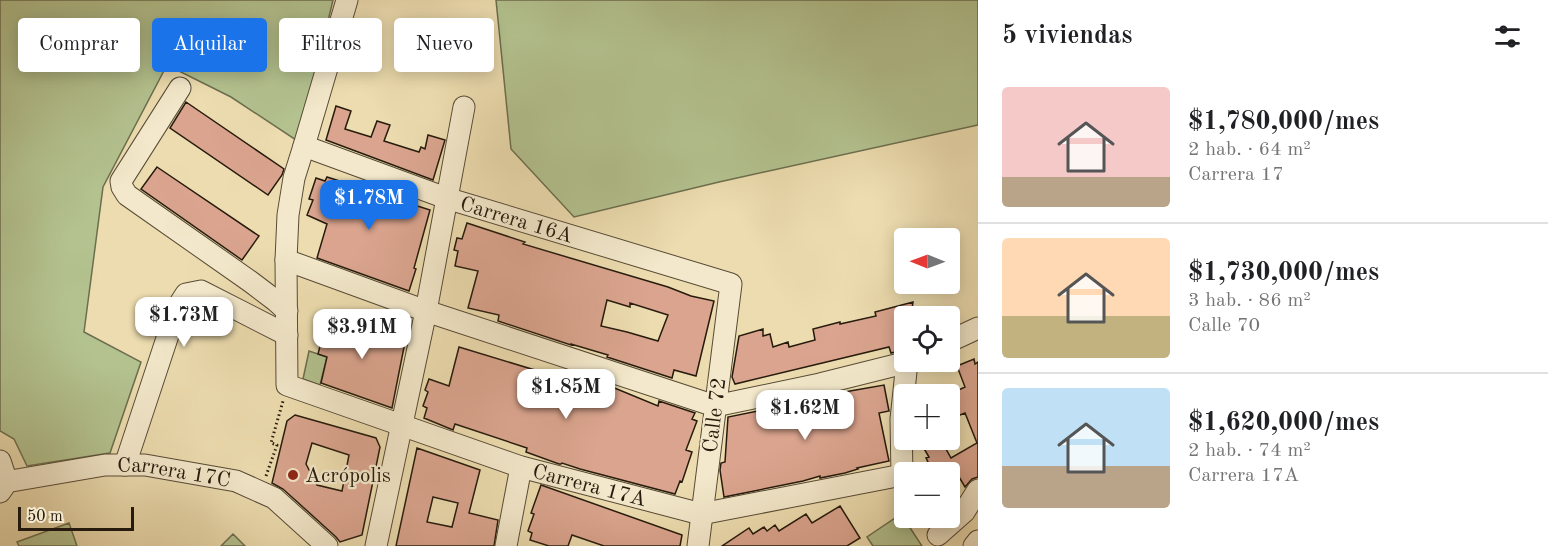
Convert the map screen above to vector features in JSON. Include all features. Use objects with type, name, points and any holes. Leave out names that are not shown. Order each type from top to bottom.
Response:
[{"type":"street","points":[[287,385],[288,215],[294,178],[347,0]]},
{"type":"street","points":[[180,88],[122,181],[122,187],[127,195],[251,282],[287,312]]},
{"type":"street","points":[[376,546],[426,311],[464,107]]},
{"type":"street","name":"Carrera 16A","points":[[304,146],[446,198],[731,284]]},
{"type":"street","points":[[286,260],[426,311],[716,406],[894,365]]},
{"type":"street","name":"Calle 72","points":[[698,546],[731,284]]},
{"type":"street","points":[[125,465],[177,308],[186,294],[201,291],[287,335]]},
{"type":"street","points":[[960,336],[978,328]]},
{"type":"street","points":[[903,462],[901,419],[906,372]]},
{"type":"street","name":"Carrera 17A","points":[[287,385],[521,467],[701,514],[894,478]]},
{"type":"street","points":[[0,461],[2,486]]},
{"type":"street","name":"Carrera 17C","points":[[2,486],[105,465],[145,465],[236,482],[274,498],[327,546]]},
{"type":"street","points":[[506,546],[521,467]]},
{"type":"street","points":[[937,533],[964,512],[978,490]]},
{"type":"street","points":[[974,546],[978,541]]},
{"type":"path","points":[[260,492],[277,445],[271,443],[287,385]]},
{"type":"green space","points":[[0,0],[333,0],[329,18],[279,18],[279,72],[316,72],[299,142],[231,97],[181,72],[267,72],[267,18],[152,18],[152,72],[163,72],[103,187],[84,332],[141,362],[110,453],[27,466],[14,439],[0,431]]},
{"type":"green space","points":[[496,0],[978,0],[978,125],[719,182],[574,217],[511,149]]},
{"type":"green space","points":[[309,351],[327,357],[320,385],[303,379]]},
{"type":"green space","points":[[894,519],[894,528],[910,528],[922,546],[873,546],[867,537]]},
{"type":"green space","points":[[69,523],[77,546],[19,546],[17,542]]},
{"type":"green space","points":[[233,534],[245,546],[221,546]]},
{"type":"building","points":[[186,102],[284,169],[268,195],[170,128]]},
{"type":"building","points":[[336,106],[351,111],[345,129],[371,137],[377,121],[390,125],[384,141],[419,152],[421,147],[425,149],[428,135],[445,140],[433,180],[326,140]]},
{"type":"building","points":[[157,167],[259,236],[242,260],[141,189]]},
{"type":"building","points":[[327,177],[430,210],[409,291],[317,258],[327,224],[307,215],[313,200],[309,199],[316,178],[325,181]]},
{"type":"building","points":[[467,223],[525,242],[523,244],[714,301],[696,376],[674,370],[672,378],[607,357],[608,355],[498,321],[499,315],[468,308],[478,271],[455,266],[458,251],[454,250],[457,238],[462,239]],"holes":[[[607,300],[630,307],[630,303],[668,315],[658,341],[601,326]]]},
{"type":"building","points":[[913,302],[912,306],[898,306]]},
{"type":"building","points":[[894,307],[894,352],[891,353],[889,347],[735,384],[732,377],[739,336],[763,329],[763,336],[770,334],[773,347],[788,342],[789,347],[815,340],[813,329],[876,316],[875,312]]},
{"type":"building","points":[[328,315],[406,337],[392,408],[321,383],[327,357],[318,354]]},
{"type":"building","points":[[459,347],[594,388],[596,381],[600,382],[658,406],[659,401],[695,413],[692,419],[697,421],[686,450],[692,452],[682,482],[680,481],[675,494],[559,464],[526,452],[527,448],[455,424],[453,430],[424,418],[427,408],[423,406],[428,392],[425,390],[429,379],[449,386]]},
{"type":"building","points":[[974,359],[975,364],[978,362],[978,477],[972,479],[965,487],[960,479],[960,462],[928,462],[926,458],[929,457],[925,450],[947,450],[951,458],[977,443],[965,413],[960,415],[960,389],[965,387],[959,372],[960,365]]},
{"type":"building","points":[[884,385],[889,411],[879,413],[889,461],[845,473],[820,478],[820,476],[724,497],[720,470],[721,463],[725,462],[728,417]]},
{"type":"building","name":"Acrópolis","points":[[295,415],[376,438],[380,447],[362,535],[340,542],[283,489],[272,483],[287,421]],"holes":[[[312,443],[349,455],[342,491],[317,485],[306,464]]]},
{"type":"building","points":[[417,448],[480,470],[469,513],[498,520],[494,546],[396,546]],"holes":[[[433,497],[458,503],[452,527],[427,522]]]},
{"type":"building","points":[[541,485],[682,535],[680,546],[604,546],[572,535],[568,546],[549,546],[530,540],[532,533],[528,531],[534,514],[531,513]]},
{"type":"building","points":[[840,506],[860,538],[847,546],[722,546],[749,528],[753,534],[764,527],[767,531],[775,525],[779,531],[806,514],[812,523]]},
{"type":"place","name":"Acrópolis","points":[[293,475]]}]
